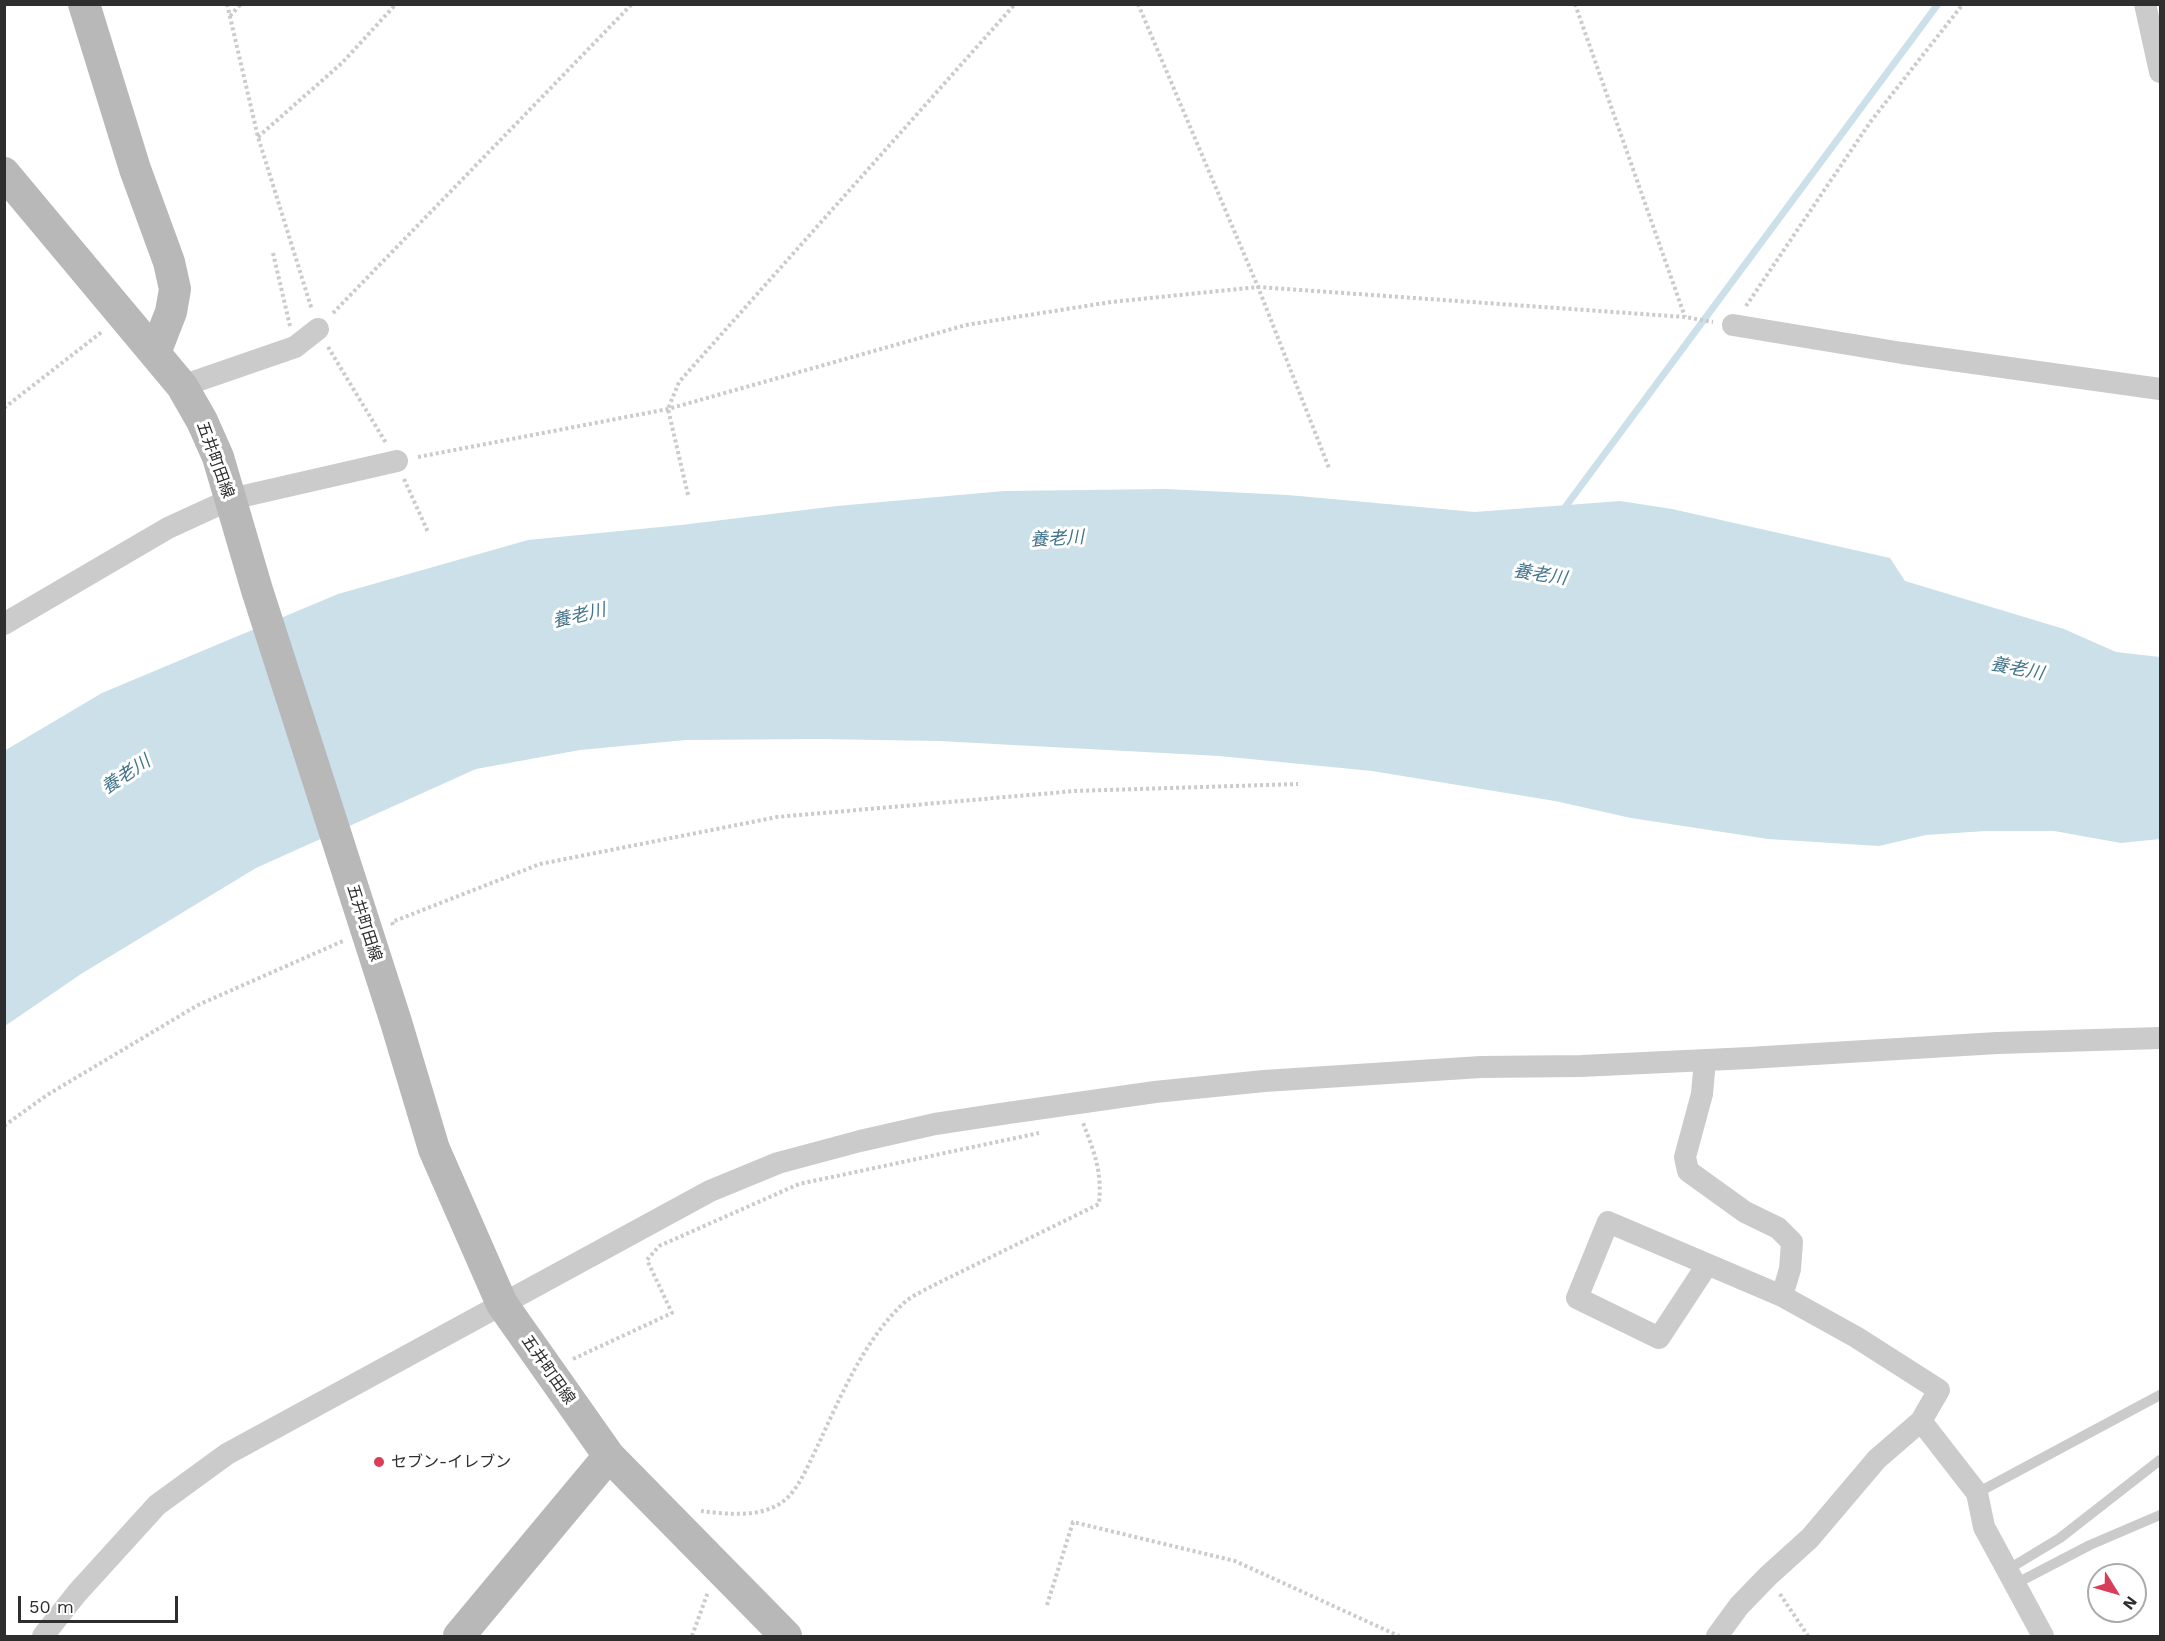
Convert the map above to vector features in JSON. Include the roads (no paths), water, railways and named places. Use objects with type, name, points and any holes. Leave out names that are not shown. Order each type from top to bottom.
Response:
[{"type":"main road","points":[[84,4],[135,169],[169,262],[175,289],[171,312],[154,353]]},
{"type":"main road","name":"五井町田線","points":[[4,174],[182,386],[202,421],[218,457],[257,590],[381,932],[434,1149],[502,1304],[609,1456],[786,1636]]},
{"type":"main road","points":[[459,1636],[609,1456]]},
{"type":"street","points":[[2145,4],[2160,72]]},
{"type":"street","points":[[1733,325],[1902,353],[2160,390]]},
{"type":"street","points":[[182,386],[295,347],[318,329]]},
{"type":"street","points":[[4,624],[168,528],[231,499],[396,461]]},
{"type":"street","points":[[43,1636],[76,1593],[157,1505],[227,1454],[710,1191],[778,1163],[860,1141],[935,1125],[1097,1100],[1264,1081],[1481,1067],[1581,1066],[1997,1043],[2160,1038]]},
{"type":"street","points":[[1705,1060],[1702,1094],[1685,1157],[1688,1171],[1745,1212],[1778,1228],[1792,1242],[1791,1269],[1782,1296]]},
{"type":"street","points":[[1707,1265],[1659,1338],[1576,1298],[1608,1222],[1782,1296],[1856,1337],[1939,1390],[1921,1420],[1877,1459],[1810,1538],[1739,1606],[1718,1636]]},
{"type":"street","points":[[1921,1420],[1977,1494],[1984,1527],[2043,1636]]},
{"type":"lane","points":[[1977,1494],[2160,1395]]},
{"type":"lane","points":[[2011,1577],[2160,1460]]},
{"type":"lane","points":[[2011,1577],[2160,1515]]},
{"type":"water","name":"養老川","points":[[1166,489],[1288,495],[1475,512],[1620,501],[1672,509],[1890,558],[1905,581],[2064,629],[2116,652],[2160,657],[2160,839],[2121,843],[2054,831],[1986,831],[1926,835],[1879,846],[1768,839],[1631,818],[1555,801],[1372,771],[1219,756],[939,741],[686,740],[580,750],[476,769],[256,868],[81,974],[5,1026],[4,751],[102,693],[338,594],[528,540],[681,525],[837,506],[1004,491]]},
{"type":"waterway","points":[[1563,510],[1938,4]]},
{"type":"place","name":"セブン-イレブン","points":[[379,1462]]}]
